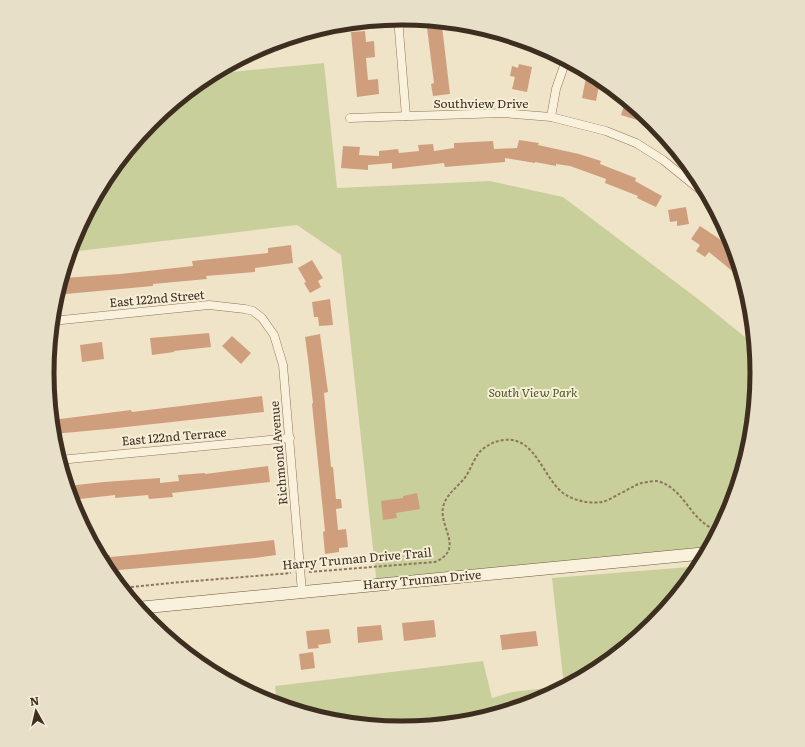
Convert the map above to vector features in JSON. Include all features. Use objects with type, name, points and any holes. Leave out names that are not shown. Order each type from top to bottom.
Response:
[{"type":"main road","name":"Harry Truman Drive","points":[[144,607],[700,554]]},
{"type":"street","points":[[399,25],[406,116]]},
{"type":"street","points":[[551,118],[556,89],[564,65]]},
{"type":"street","name":"Southview Drive","points":[[350,118],[503,113],[551,118],[606,131],[636,143],[663,160],[696,187]]},
{"type":"street","name":"East 122nd Street","points":[[58,320],[209,306],[245,309],[253,311],[262,318]]},
{"type":"street","name":"Richmond Avenue","points":[[262,318],[274,335],[283,365],[302,592]]},
{"type":"street","name":"East 122nd Terrace","points":[[65,459],[290,438]]},
{"type":"path","name":"Harry Truman Drive Trail","points":[[127,587],[435,562],[447,555],[451,546],[444,519],[443,507],[449,494],[463,480],[482,449],[494,442],[509,440],[520,442],[532,451],[555,485],[566,495],[583,501],[602,502],[622,493],[638,483],[656,481],[672,488],[704,525],[714,529]]},
{"type":"green space","name":"South View Park","points":[[324,63],[337,188],[490,181],[563,197],[698,299],[749,340],[751,374],[750,396],[748,419],[739,464],[733,486],[715,528],[700,554],[377,585],[341,255],[297,225],[76,251],[90,219],[101,199],[126,161],[140,144],[173,111],[190,97],[227,72]]},
{"type":"green space","points":[[692,567],[665,603],[632,636],[596,663],[564,682],[552,578]]},
{"type":"green space","points":[[483,661],[492,698],[512,692],[554,687],[515,704],[493,710],[448,719],[402,722],[357,719],[290,704],[276,698],[275,686]]},
{"type":"building","points":[[442,27],[450,94],[433,96],[431,84],[434,83],[427,28]]},
{"type":"building","points":[[365,31],[366,42],[374,41],[375,57],[366,58],[368,80],[378,79],[379,94],[357,97],[351,32]]},
{"type":"building","points":[[519,64],[532,67],[527,92],[512,89],[515,77],[510,76],[512,66],[518,68]]},
{"type":"building","points":[[586,78],[599,86],[596,101],[582,98]]},
{"type":"building","points":[[624,105],[644,122],[621,115]]},
{"type":"building","points":[[519,140],[539,143],[538,145],[579,154],[601,161],[600,164],[636,178],[635,181],[662,196],[656,207],[637,198],[638,196],[605,183],[606,179],[570,166],[556,164],[556,166],[505,158],[505,162],[445,167],[444,163],[392,169],[392,163],[368,165],[368,170],[341,168],[343,146],[360,147],[359,155],[379,156],[379,151],[398,149],[399,153],[419,151],[418,145],[433,144],[434,151],[454,148],[454,143],[493,141],[494,149],[517,148]]},
{"type":"building","points":[[686,207],[689,224],[677,226],[677,221],[670,222],[668,210]]},
{"type":"building","points":[[700,226],[718,238],[726,245],[737,275],[709,252],[705,257],[696,251],[700,245],[691,239]]},
{"type":"building","points":[[291,245],[293,263],[255,268],[255,272],[206,276],[207,279],[153,284],[153,286],[66,294],[65,287],[67,278],[193,266],[192,261],[268,253],[268,248]]},
{"type":"building","points":[[312,260],[323,278],[318,281],[321,287],[310,293],[298,268]]},
{"type":"building","points":[[330,299],[333,325],[319,326],[318,317],[314,317],[312,302]]},
{"type":"building","points":[[209,333],[211,347],[152,355],[150,338]]},
{"type":"building","points":[[320,334],[328,392],[324,393],[331,467],[333,467],[336,499],[341,499],[342,508],[336,509],[338,530],[346,529],[348,547],[339,548],[339,552],[325,554],[323,532],[325,531],[305,337]]},
{"type":"building","points":[[232,336],[251,353],[241,364],[222,346]]},
{"type":"building","points":[[102,342],[104,359],[82,362],[80,345]]},
{"type":"building","points":[[262,396],[264,412],[60,433],[57,419],[131,410],[132,412]]},
{"type":"building","points":[[268,466],[270,482],[172,493],[173,497],[149,499],[148,495],[115,498],[115,495],[78,499],[72,485],[160,478],[160,483],[179,481],[178,475],[205,474]]},
{"type":"building","points":[[417,493],[420,509],[396,513],[397,518],[383,520],[381,501],[403,498],[403,496]]},
{"type":"building","points":[[274,540],[276,555],[115,570],[106,555],[110,555],[110,557]]},
{"type":"building","points":[[434,620],[436,637],[404,641],[402,623]]},
{"type":"building","points":[[381,625],[383,640],[358,643],[357,627]]},
{"type":"building","points":[[329,629],[331,643],[318,645],[319,648],[308,649],[306,631]]},
{"type":"building","points":[[536,631],[538,646],[502,650],[500,635]]},
{"type":"building","points":[[313,652],[315,668],[301,670],[299,654]]}]
